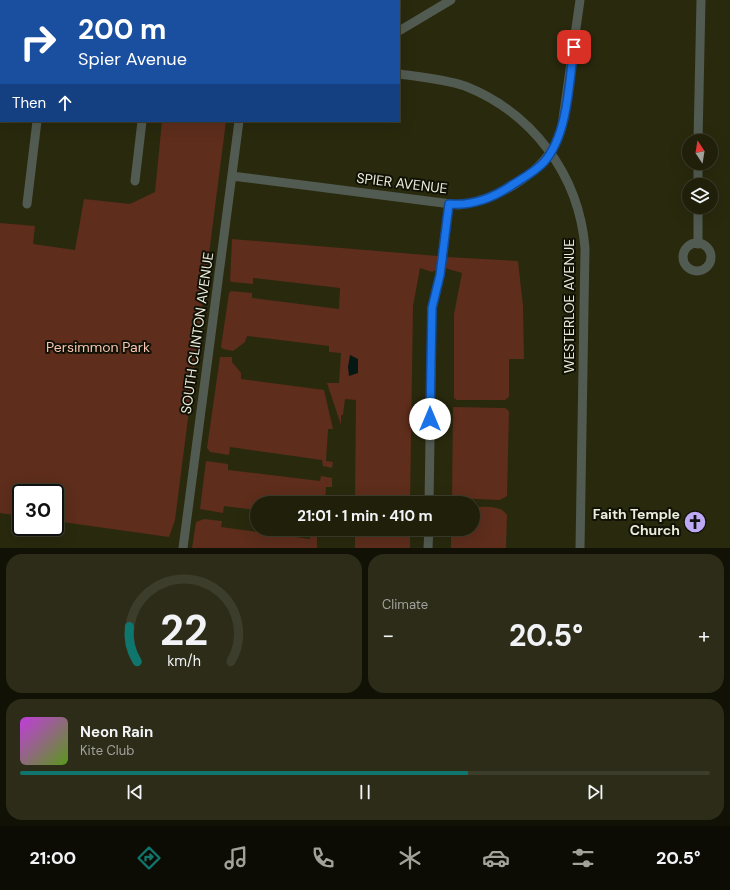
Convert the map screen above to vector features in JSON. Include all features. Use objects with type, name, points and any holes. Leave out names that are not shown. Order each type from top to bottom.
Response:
[{"type":"street","points":[[400,30],[451,0]]},
{"type":"street","name":"SPIER AVENUE","points":[[232,176],[449,204],[473,203],[496,195],[539,167],[551,151],[562,126],[580,0]]},
{"type":"street","points":[[698,134],[701,0]]},
{"type":"street","name":"WESTERLOE AVENUE","points":[[400,74],[439,80],[475,91],[495,102],[522,122],[540,138],[551,151],[571,186],[580,214],[584,236],[580,548]]},
{"type":"street","points":[[27,204],[37,122]]},
{"type":"street","points":[[135,181],[142,122]]},
{"type":"street","name":"SOUTH CLINTON AVENUE","points":[[183,548],[239,122]]},
{"type":"street","points":[[429,496],[432,308],[440,275],[449,204]]},
{"type":"street","points":[[698,214],[698,244]]},
{"type":"street","points":[[428,548],[429,536]]},
{"type":"green space","name":"Persimmon Park","points":[[162,122],[226,122],[175,520],[169,537],[64,522],[64,484],[12,484],[12,515],[0,513],[0,223],[35,226],[33,244],[75,250],[84,199],[130,204],[155,192]]},
{"type":"green space","points":[[232,239],[438,256],[436,270],[432,272],[420,268],[413,306],[410,496],[355,496],[356,400],[345,399],[343,415],[341,415],[341,425],[327,383],[339,383],[341,353],[329,352],[329,346],[247,336],[245,342],[233,351],[223,349],[221,347],[229,293],[231,291],[252,293],[252,298],[339,309],[340,288],[253,278],[253,284],[230,281]]},
{"type":"green space","points":[[447,257],[518,261],[523,306],[524,359],[509,359],[509,397],[505,400],[457,400],[454,398],[454,314],[462,273],[445,268]]},
{"type":"green space","points":[[220,357],[232,357],[232,362],[241,373],[241,379],[324,390],[333,429],[328,429],[326,461],[333,462],[332,468],[323,466],[322,460],[230,447],[229,455],[210,452],[207,448]]},
{"type":"green space","points":[[453,407],[505,408],[509,411],[507,496],[500,500],[480,499],[480,496],[452,496]]},
{"type":"green space","points":[[206,461],[228,464],[228,470],[320,481],[321,476],[332,478],[332,487],[326,487],[325,496],[250,496],[250,509],[224,506],[223,513],[200,509]]},
{"type":"green space","points":[[480,507],[500,509],[507,515],[506,548],[451,548],[451,536],[480,536]]},
{"type":"green space","points":[[204,519],[222,521],[221,527],[250,531],[250,536],[288,536],[310,539],[310,536],[317,536],[317,548],[192,548],[196,522]]},
{"type":"green space","points":[[355,536],[410,536],[410,548],[355,548]]},
{"type":"shaded area","points":[[350,355],[358,359],[358,373],[349,376],[348,367]]},
{"type":"place","name":"Faith Temple Church","points":[[695,522]]},
{"type":"route","points":[[430,419],[432,308],[433,298],[442,264],[449,204],[460,205],[473,203],[496,195],[509,188],[539,167],[547,158],[561,131],[574,47]]}]
